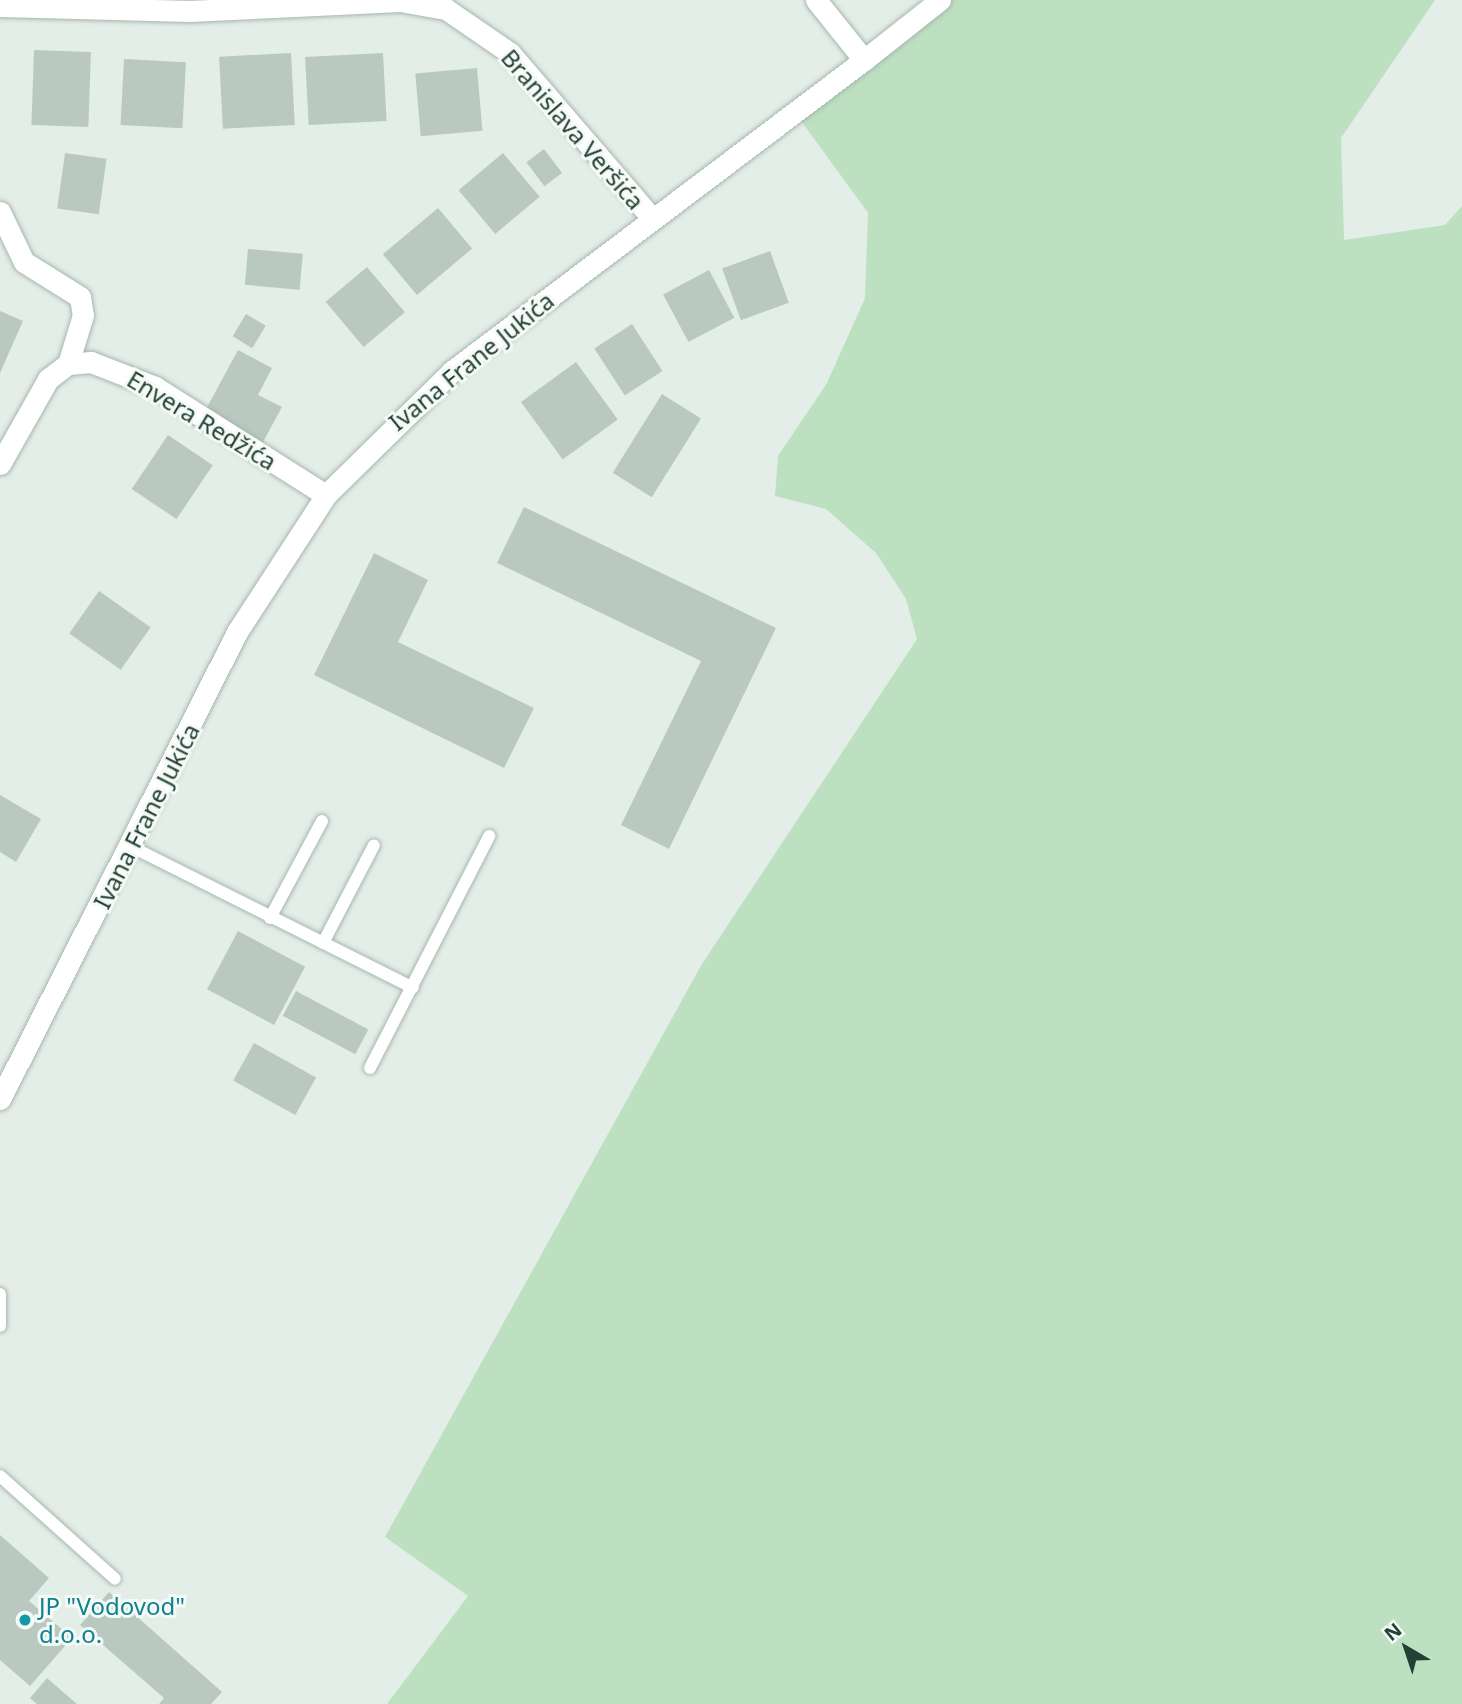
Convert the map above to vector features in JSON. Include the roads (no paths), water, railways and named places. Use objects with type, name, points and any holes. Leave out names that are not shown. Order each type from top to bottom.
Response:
[{"type":"street","points":[[816,0],[864,60]]},
{"type":"street","name":"Ivana Frane Jukića","points":[[0,1099],[132,847],[237,632],[326,495],[452,371],[940,0]]},
{"type":"street","name":"Branislava Veršića","points":[[0,6],[190,11],[400,1],[446,9],[510,53],[652,218]]},
{"type":"street","points":[[0,212],[24,262],[80,297],[83,315],[68,364],[29,406],[0,464]]},
{"type":"street","name":"Envera Redžića","points":[[68,364],[91,362],[155,387],[326,495]]},
{"type":"lane","points":[[270,918],[322,821]]},
{"type":"lane","points":[[370,1068],[489,836]]},
{"type":"lane","points":[[323,943],[374,845]]},
{"type":"lane","points":[[132,847],[413,988]]},
{"type":"lane","points":[[0,1294],[0,1326]]},
{"type":"lane","points":[[0,1476],[115,1579]]},
{"type":"place","name":"JP \"Vodovod\" d.o.o.","points":[[25,1620]]}]
